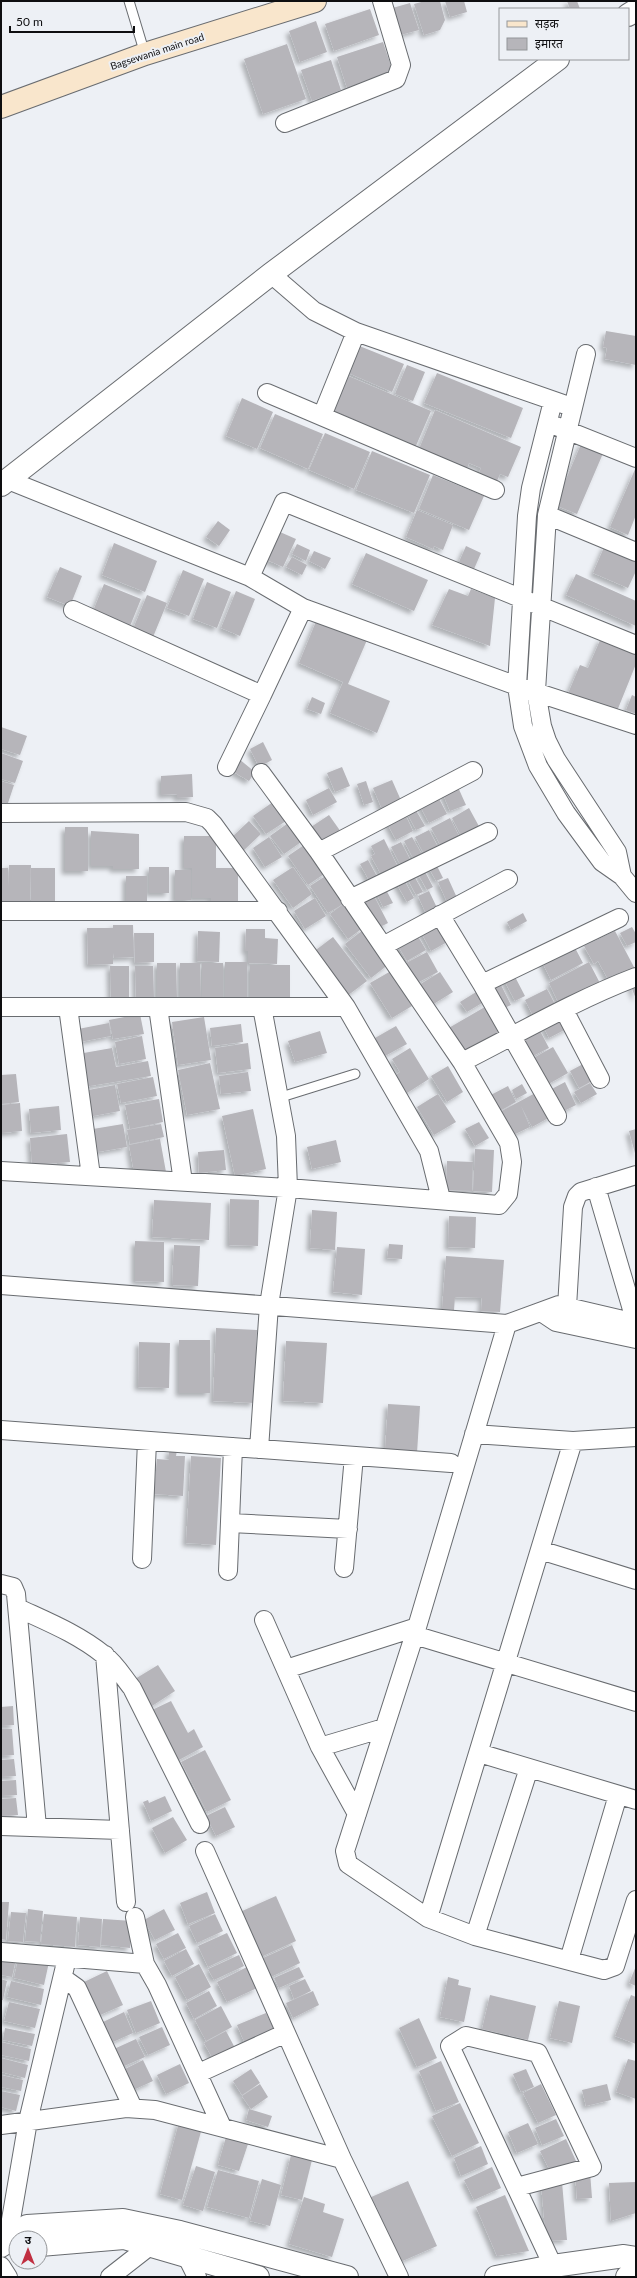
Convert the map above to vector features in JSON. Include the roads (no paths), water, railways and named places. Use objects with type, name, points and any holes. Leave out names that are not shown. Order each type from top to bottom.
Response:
[{"type":"main road","name":"Bagsewania main road","points":[[1,107],[145,54],[315,1]]},
{"type":"street","points":[[285,123],[396,79],[401,65],[382,1]]},
{"type":"street","points":[[5,482],[272,274],[557,60]]},
{"type":"street","points":[[272,274],[314,311],[356,332],[573,407]]},
{"type":"street","points":[[322,416],[356,332]]},
{"type":"street","points":[[586,354],[567,429],[548,515],[540,607],[536,691],[542,726],[556,759],[617,852],[622,876]]},
{"type":"street","points":[[267,393],[495,490]]},
{"type":"street","points":[[553,401],[529,502],[517,686],[523,726],[530,747],[550,787],[602,862],[622,876],[636,893]]},
{"type":"street","points":[[548,423],[567,429],[636,458]]},
{"type":"street","points":[[5,482],[250,577],[303,608],[517,686],[636,725]]},
{"type":"street","points":[[250,577],[284,502],[522,600],[636,645]]},
{"type":"street","points":[[548,515],[636,552]]},
{"type":"street","points":[[227,767],[303,608]]},
{"type":"street","points":[[73,610],[262,695]]},
{"type":"street","points":[[319,852],[473,771]]},
{"type":"street","points":[[1,1171],[288,1188],[499,1205],[508,1194],[512,1162],[509,1143],[462,1062],[319,852],[261,773]]},
{"type":"street","points":[[1,812],[195,813],[207,818],[214,824],[346,1007],[429,1151],[441,1200]]},
{"type":"street","points":[[350,899],[488,832]]},
{"type":"street","points":[[383,946],[508,879]]},
{"type":"street","points":[[1,911],[278,911]]},
{"type":"street","points":[[440,915],[482,984],[557,1116]]},
{"type":"street","points":[[482,984],[620,918]]},
{"type":"street","points":[[462,1062],[614,985],[636,977]]},
{"type":"street","points":[[1,1007],[346,1007]]},
{"type":"street","points":[[68,1007],[91,1176]]},
{"type":"street","points":[[158,1007],[183,1182]]},
{"type":"street","points":[[258,1449],[269,1305],[288,1188],[286,1136],[262,1007]]},
{"type":"street","points":[[564,1010],[600,1079]]},
{"type":"street","points":[[567,1307],[573,1207],[577,1196],[581,1192],[636,1175]]},
{"type":"street","points":[[1,1285],[507,1324],[559,1305],[636,1323],[630,1284],[596,1187]]},
{"type":"street","points":[[541,1312],[556,1322],[636,1339]]},
{"type":"street","points":[[507,1324],[416,1631],[345,1851],[348,1864],[428,1918],[475,1936],[604,1970],[615,1966],[636,1900]]},
{"type":"street","points":[[1,1430],[451,1463]]},
{"type":"street","points":[[474,1434],[573,1440],[636,1437]]},
{"type":"street","points":[[428,1918],[573,1440]]},
{"type":"street","points":[[142,1559],[147,1441]]},
{"type":"street","points":[[228,1571],[233,1447]]},
{"type":"street","points":[[344,1568],[354,1456]]},
{"type":"street","points":[[230,1522],[348,1529]]},
{"type":"street","points":[[540,1550],[636,1580]]},
{"type":"street","points":[[1,1584],[13,1587],[18,1608],[37,1827]]},
{"type":"street","points":[[18,1608],[69,1632],[105,1655],[132,1688],[200,1824]]},
{"type":"street","points":[[264,1620],[320,1746],[357,1814]]},
{"type":"street","points":[[286,1670],[416,1631],[506,1663],[636,1702]]},
{"type":"street","points":[[105,1655],[120,1830],[130,1909],[144,1964],[157,1985],[199,2073],[222,2127]]},
{"type":"street","points":[[320,1746],[384,1728]]},
{"type":"street","points":[[479,1753],[636,1800]]},
{"type":"street","points":[[475,1936],[529,1768]]},
{"type":"street","points":[[569,1960],[618,1795]]},
{"type":"street","points":[[1,1826],[120,1830]]},
{"type":"street","points":[[205,1851],[342,2159],[399,2277]]},
{"type":"street","points":[[1,1952],[144,1964]]},
{"type":"street","points":[[10,2230],[28,2121],[68,1958]]},
{"type":"street","points":[[63,1978],[77,1988],[133,2108]]},
{"type":"street","points":[[199,2073],[286,2033]]},
{"type":"street","points":[[517,2186],[592,2167],[538,2053],[466,2036],[450,2046],[517,2186],[553,2266]]},
{"type":"street","points":[[1,2125],[133,2108],[155,2110],[342,2159]]},
{"type":"street","points":[[22,2230],[26,2226],[123,2220],[186,2234],[347,2277]]},
{"type":"street","points":[[48,2244],[124,2238],[258,2277]]},
{"type":"street","points":[[110,2277],[151,2245]]},
{"type":"street","points":[[186,2255],[197,2277]]},
{"type":"street","points":[[496,2277],[553,2266],[624,2256],[636,2258]]},
{"type":"street","points":[[1,2266],[8,2277]]},
{"type":"street","points":[[627,2277],[636,2274]]},
{"type":"lane","points":[[129,1],[145,54]]},
{"type":"lane","points":[[278,1098],[355,1074]]}]
